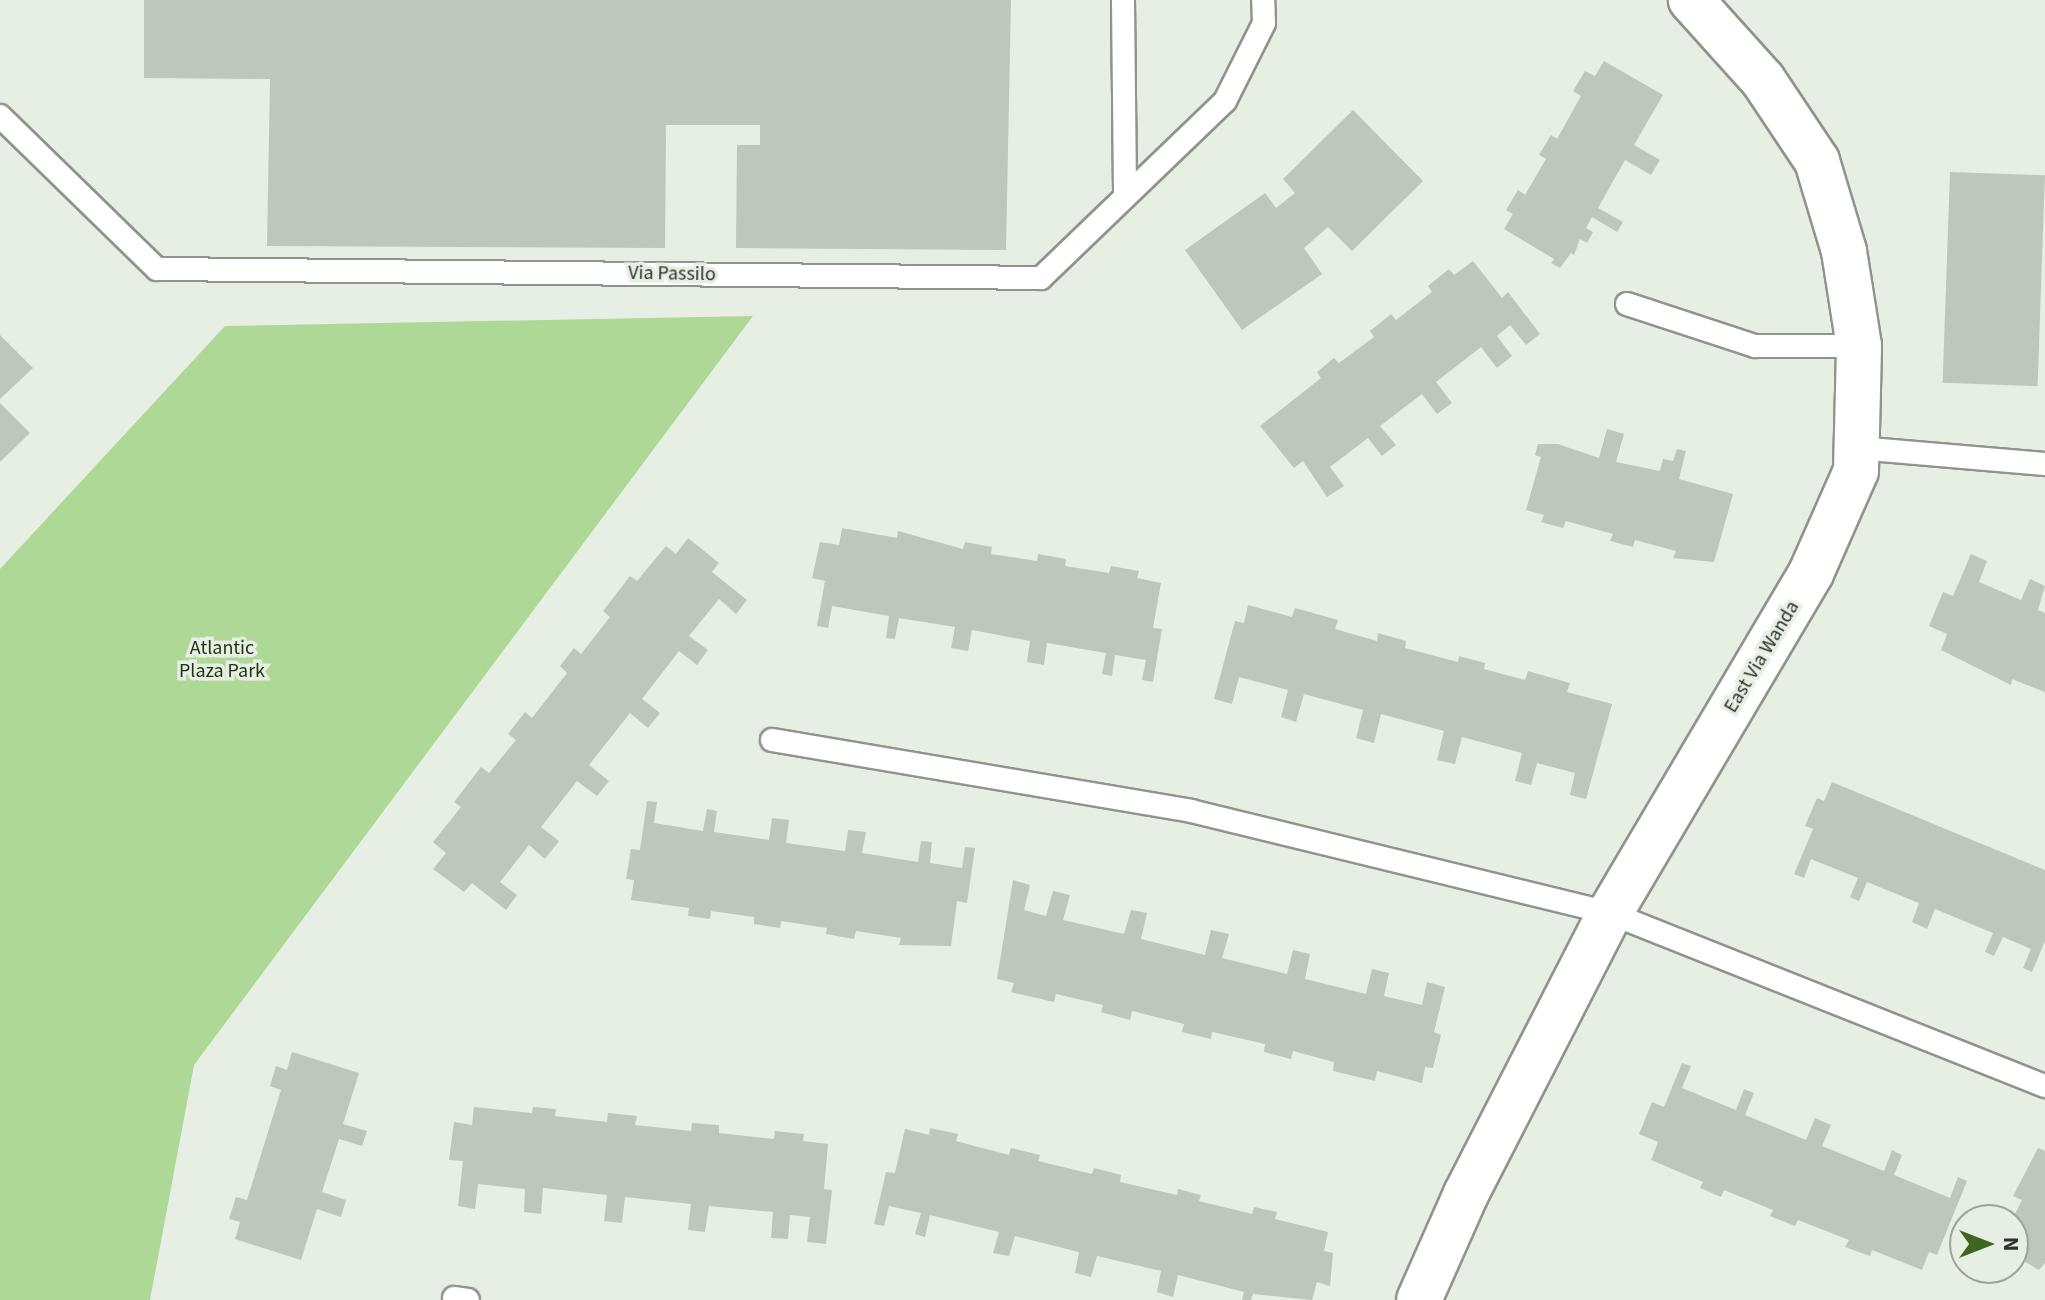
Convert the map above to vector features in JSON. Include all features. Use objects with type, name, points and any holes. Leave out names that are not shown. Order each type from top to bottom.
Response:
[{"type":"street","name":"East Via Wanda","points":[[1419,1300],[1466,1194],[1610,913],[1811,573],[1856,471],[1859,346],[1844,251],[1817,161],[1763,80],[1691,0]]},
{"type":"lane","points":[[1123,0],[1125,196]]},
{"type":"lane","name":"Via Passilo","points":[[0,116],[157,269],[1041,278],[1225,101],[1264,23],[1263,0]]},
{"type":"lane","points":[[1627,304],[1755,346],[1859,346]]},
{"type":"lane","points":[[1857,448],[2045,464]]},
{"type":"lane","points":[[772,740],[1191,811],[1610,913],[2045,1086]]},
{"type":"green space","name":"Atlantic Plaza Park","points":[[753,316],[194,1065],[150,1300],[0,1300],[0,569],[225,326]]},
{"type":"building","points":[[144,0],[1011,0],[1006,250],[736,248],[737,145],[760,145],[760,125],[666,125],[665,248],[267,246],[270,79],[144,78]]},
{"type":"building","points":[[1604,61],[1663,95],[1634,145],[1660,160],[1651,175],[1625,160],[1598,208],[1623,222],[1617,232],[1592,217],[1586,228],[1593,232],[1587,243],[1580,239],[1574,255],[1571,253],[1560,268],[1551,263],[1554,259],[1504,229],[1513,214],[1506,210],[1518,190],[1525,195],[1546,159],[1539,155],[1551,135],[1557,139],[1581,96],[1573,91],[1585,71],[1595,76]]},
{"type":"building","points":[[1353,110],[1423,181],[1352,251],[1328,227],[1304,248],[1322,274],[1242,330],[1185,250],[1265,193],[1276,208],[1295,193],[1283,179]]},
{"type":"building","points":[[1950,172],[2045,175],[2038,386],[1943,383]]},
{"type":"building","points":[[1473,261],[1502,298],[1508,292],[1540,334],[1526,345],[1510,325],[1497,336],[1512,356],[1497,368],[1481,347],[1436,382],[1452,403],[1437,414],[1422,394],[1380,426],[1396,445],[1382,456],[1368,438],[1330,467],[1344,486],[1327,497],[1303,461],[1294,468],[1260,426],[1321,378],[1317,372],[1334,358],[1339,363],[1374,337],[1370,331],[1391,314],[1396,320],[1432,292],[1428,286],[1449,269],[1454,275]]},
{"type":"building","points":[[0,335],[33,368],[0,399]]},
{"type":"building","points":[[0,403],[30,433],[0,462]]},
{"type":"building","points":[[1607,429],[1624,434],[1616,462],[1660,471],[1663,459],[1673,461],[1677,449],[1686,451],[1679,479],[1733,494],[1714,562],[1673,558],[1676,551],[1635,540],[1633,547],[1610,541],[1613,534],[1566,521],[1563,528],[1541,522],[1544,515],[1526,510],[1541,457],[1535,455],[1538,444],[1558,444],[1599,458]]},
{"type":"building","points":[[842,528],[897,538],[898,531],[963,549],[965,542],[992,547],[991,554],[1037,561],[1038,554],[1066,559],[1065,566],[1109,573],[1111,566],[1139,571],[1137,578],[1161,583],[1153,628],[1162,629],[1153,682],[1142,680],[1146,660],[1115,655],[1112,676],[1102,674],[1106,653],[1047,643],[1044,665],[1027,662],[1030,641],[972,630],[968,651],[951,648],[955,627],[899,618],[895,639],[886,638],[889,616],[832,606],[828,628],[817,626],[825,581],[812,578],[820,542],[839,545]]},
{"type":"building","points":[[688,538],[719,563],[712,572],[747,600],[736,614],[719,599],[689,636],[708,650],[697,665],[679,651],[642,699],[660,713],[648,728],[630,713],[589,765],[609,781],[597,796],[577,781],[541,827],[559,841],[545,859],[529,845],[500,882],[517,895],[506,910],[472,883],[464,892],[433,869],[446,853],[433,842],[461,807],[454,802],[481,767],[489,773],[516,740],[508,734],[525,712],[532,718],[567,673],[560,666],[574,648],[581,654],[610,617],[603,611],[630,576],[637,581],[666,546],[676,554]]},
{"type":"building","points":[[1971,554],[1987,561],[1979,582],[2021,600],[2030,579],[2045,586],[2038,610],[2045,613],[2045,692],[2012,679],[2011,685],[1941,650],[1947,634],[1929,626],[1943,592],[1953,596]]},
{"type":"building","points":[[1248,605],[1292,617],[1295,608],[1338,620],[1335,629],[1377,641],[1378,633],[1406,641],[1405,648],[1458,662],[1459,656],[1485,663],[1484,669],[1525,680],[1528,671],[1570,683],[1567,692],[1612,704],[1586,799],[1570,795],[1575,773],[1537,763],[1531,785],[1515,781],[1522,753],[1462,737],[1455,764],[1437,760],[1444,731],[1381,714],[1374,743],[1356,738],[1363,710],[1304,694],[1296,722],[1281,717],[1288,690],[1239,677],[1232,704],[1214,699],[1235,621],[1244,623]]},
{"type":"building","points":[[1832,782],[2045,870],[2045,941],[2032,972],[2023,968],[2031,949],[2003,937],[1994,956],[1985,952],[1993,933],[1935,909],[1927,929],[1912,922],[1919,903],[1867,882],[1859,901],[1850,897],[1858,878],[1811,859],[1804,878],[1794,874],[1813,829],[1805,826],[1817,798],[1824,801]]},
{"type":"building","points":[[647,801],[657,802],[654,823],[703,831],[707,809],[717,811],[714,832],[769,840],[772,818],[789,820],[786,843],[845,851],[848,830],[866,832],[862,853],[918,862],[921,841],[932,842],[930,863],[962,868],[965,847],[975,848],[967,903],[957,901],[951,946],[899,945],[901,938],[856,931],[854,939],[826,934],[827,928],[781,921],[780,928],[754,924],[754,917],[711,911],[710,919],[688,916],[689,908],[631,900],[634,880],[626,879],[631,849],[640,850]]},
{"type":"building","points":[[1013,880],[1030,885],[1024,910],[1046,916],[1053,891],[1070,895],[1063,920],[1124,934],[1131,910],[1147,913],[1141,939],[1205,955],[1211,930],[1229,934],[1222,958],[1287,974],[1293,950],[1310,954],[1305,979],[1366,994],[1372,969],[1389,973],[1384,996],[1422,1005],[1427,982],[1445,987],[1434,1032],[1441,1035],[1433,1068],[1425,1067],[1422,1083],[1377,1071],[1375,1081],[1333,1071],[1334,1062],[1293,1051],[1291,1059],[1264,1052],[1265,1044],[1212,1032],[1211,1039],[1182,1032],[1184,1024],[1132,1011],[1130,1020],[1101,1012],[1103,1005],[1056,994],[1054,1002],[1011,992],[1014,983],[997,979]]},
{"type":"building","points":[[292,1052],[359,1073],[343,1124],[367,1131],[362,1146],[339,1139],[322,1192],[346,1200],[341,1217],[317,1209],[301,1260],[235,1239],[240,1222],[229,1219],[236,1197],[247,1200],[281,1090],[270,1086],[276,1066],[287,1070]]},
{"type":"building","points":[[1682,1063],[1691,1066],[1682,1088],[1736,1110],[1744,1089],[1754,1093],[1745,1115],[1806,1140],[1815,1118],[1831,1125],[1822,1146],[1884,1171],[1892,1150],[1902,1155],[1894,1175],[1950,1198],[1958,1177],[1967,1181],[1958,1204],[1949,1204],[1949,1225],[1937,1255],[1929,1252],[1922,1270],[1872,1250],[1870,1256],[1845,1247],[1849,1240],[1798,1220],[1795,1226],[1770,1216],[1773,1210],[1724,1190],[1721,1197],[1700,1188],[1703,1182],[1651,1160],[1658,1142],[1639,1134],[1652,1102],[1664,1107]]},
{"type":"building","points":[[474,1107],[532,1113],[533,1107],[556,1109],[555,1116],[607,1122],[608,1113],[637,1116],[635,1125],[691,1131],[692,1123],[719,1125],[719,1133],[774,1139],[775,1131],[804,1134],[803,1141],[828,1144],[824,1189],[832,1190],[826,1244],[807,1242],[810,1217],[790,1215],[788,1239],[771,1238],[773,1212],[709,1206],[705,1232],[688,1230],[691,1204],[625,1197],[622,1223],[604,1221],[607,1195],[543,1188],[541,1214],[524,1212],[525,1189],[478,1184],[475,1209],[458,1206],[463,1161],[449,1160],[454,1122],[472,1125]]},
{"type":"building","points":[[930,1128],[958,1134],[956,1141],[1009,1155],[1011,1148],[1040,1155],[1038,1161],[1092,1174],[1094,1168],[1121,1175],[1120,1182],[1177,1195],[1178,1189],[1201,1195],[1199,1201],[1252,1214],[1254,1207],[1277,1212],[1275,1219],[1328,1232],[1324,1251],[1333,1253],[1330,1286],[1317,1282],[1312,1300],[1253,1294],[1251,1300],[1242,1300],[1244,1292],[1178,1275],[1173,1297],[1157,1292],[1161,1271],[1097,1256],[1091,1277],[1075,1273],[1079,1252],[1015,1236],[1009,1256],[993,1253],[999,1232],[930,1215],[925,1237],[915,1234],[921,1213],[889,1206],[884,1226],[874,1224],[886,1172],[895,1173],[905,1129],[929,1135]]},
{"type":"building","points":[[2038,1148],[2045,1151],[2045,1263],[2039,1270],[2029,1264],[2029,1204],[2020,1204],[2022,1200],[2013,1196]]}]
